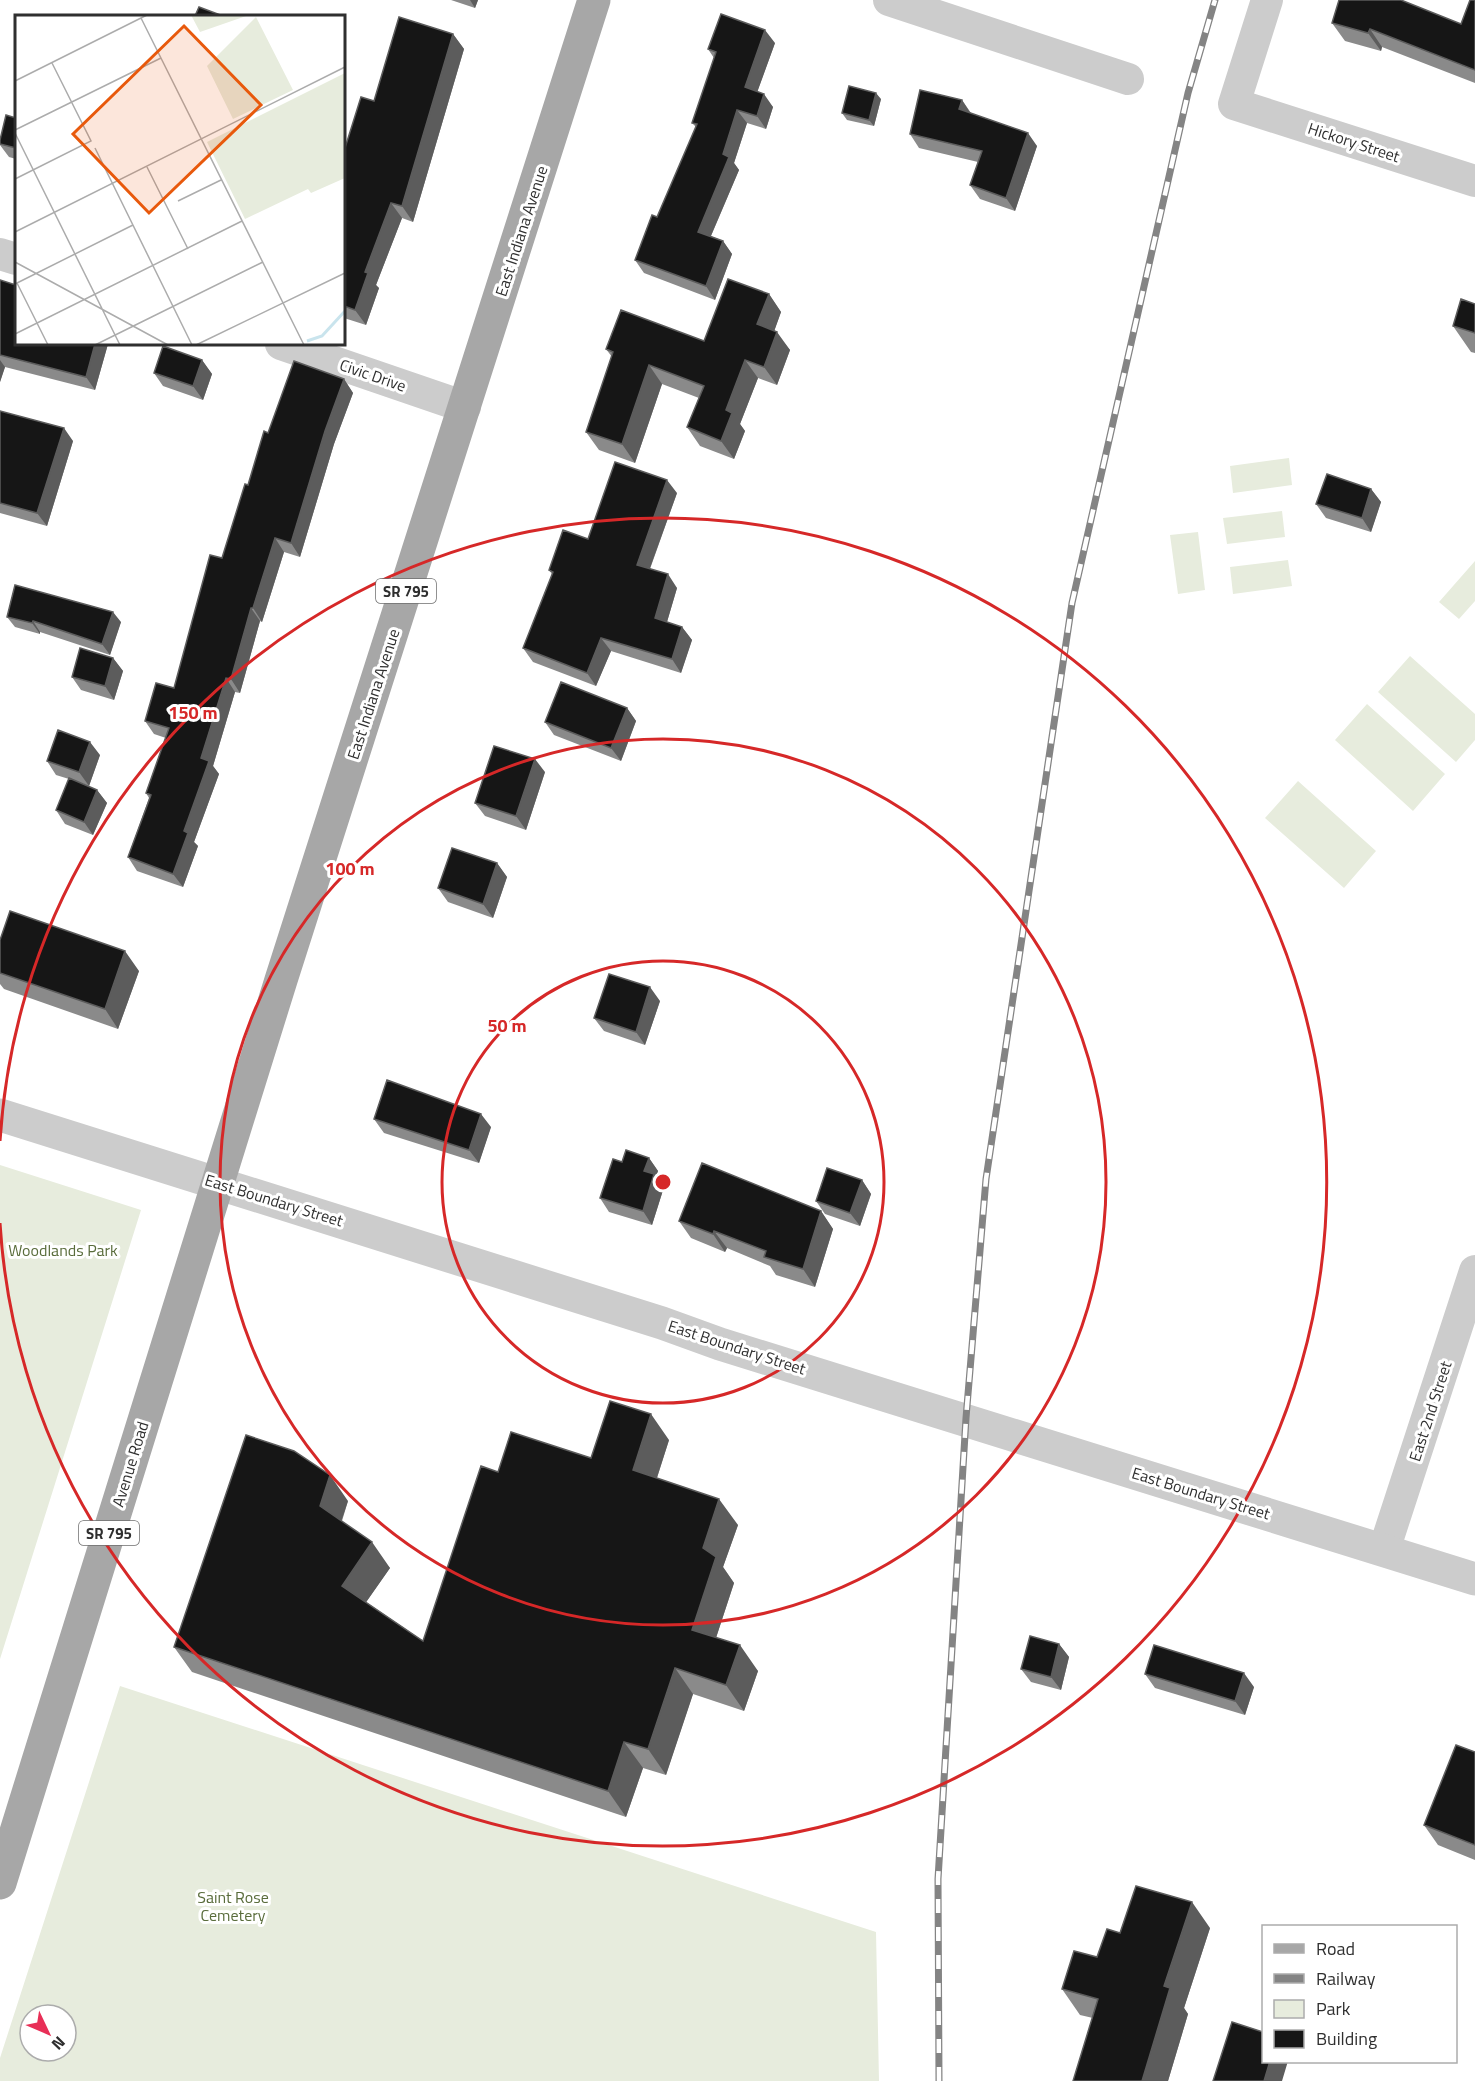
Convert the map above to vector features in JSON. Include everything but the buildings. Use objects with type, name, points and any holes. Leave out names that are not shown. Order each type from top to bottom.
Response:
[{"type":"main road","name":"East Indiana Avenue","points":[[219,1183],[288,958],[594,0]]},
{"type":"main road","name":"Avenue Road","points":[[0,1883],[219,1183]]},
{"type":"street","points":[[889,0],[1128,80]]},
{"type":"street","name":"Hickory Street","points":[[1267,0],[1234,104],[1475,181]]},
{"type":"street","points":[[0,254],[15,259]]},
{"type":"street","name":"Civic Drive","points":[[284,345],[465,407]]},
{"type":"street","name":"East Boundary Street","points":[[0,1115],[662,1323],[720,1344],[1475,1579]]},
{"type":"street","name":"East 2nd Street","points":[[1384,1550],[1475,1271]]},
{"type":"green space","points":[[1289,458],[1292,485],[1233,493],[1230,466]]},
{"type":"green space","points":[[1282,511],[1285,537],[1227,544],[1223,518]]},
{"type":"green space","points":[[1198,532],[1205,590],[1178,594],[1170,535]]},
{"type":"green space","points":[[1288,560],[1292,586],[1233,594],[1230,567]]},
{"type":"green space","points":[[1475,561],[1475,601],[1459,619],[1439,602]]},
{"type":"green space","points":[[1410,656],[1475,714],[1475,740],[1456,762],[1378,692]]},
{"type":"green space","points":[[1367,704],[1445,774],[1413,811],[1335,740]]},
{"type":"green space","points":[[1298,781],[1376,851],[1344,888],[1265,818]]},
{"type":"green space","name":"Woodlands Park","points":[[0,1165],[141,1210],[0,1659]]},
{"type":"green space","name":"Saint Rose Cemetery","points":[[120,1686],[876,1932],[879,2081],[0,2081],[0,2058]]},
{"type":"railway","points":[[939,2081],[938,1879],[966,1418],[986,1179],[1072,603],[1188,93],[1215,0]]}]
